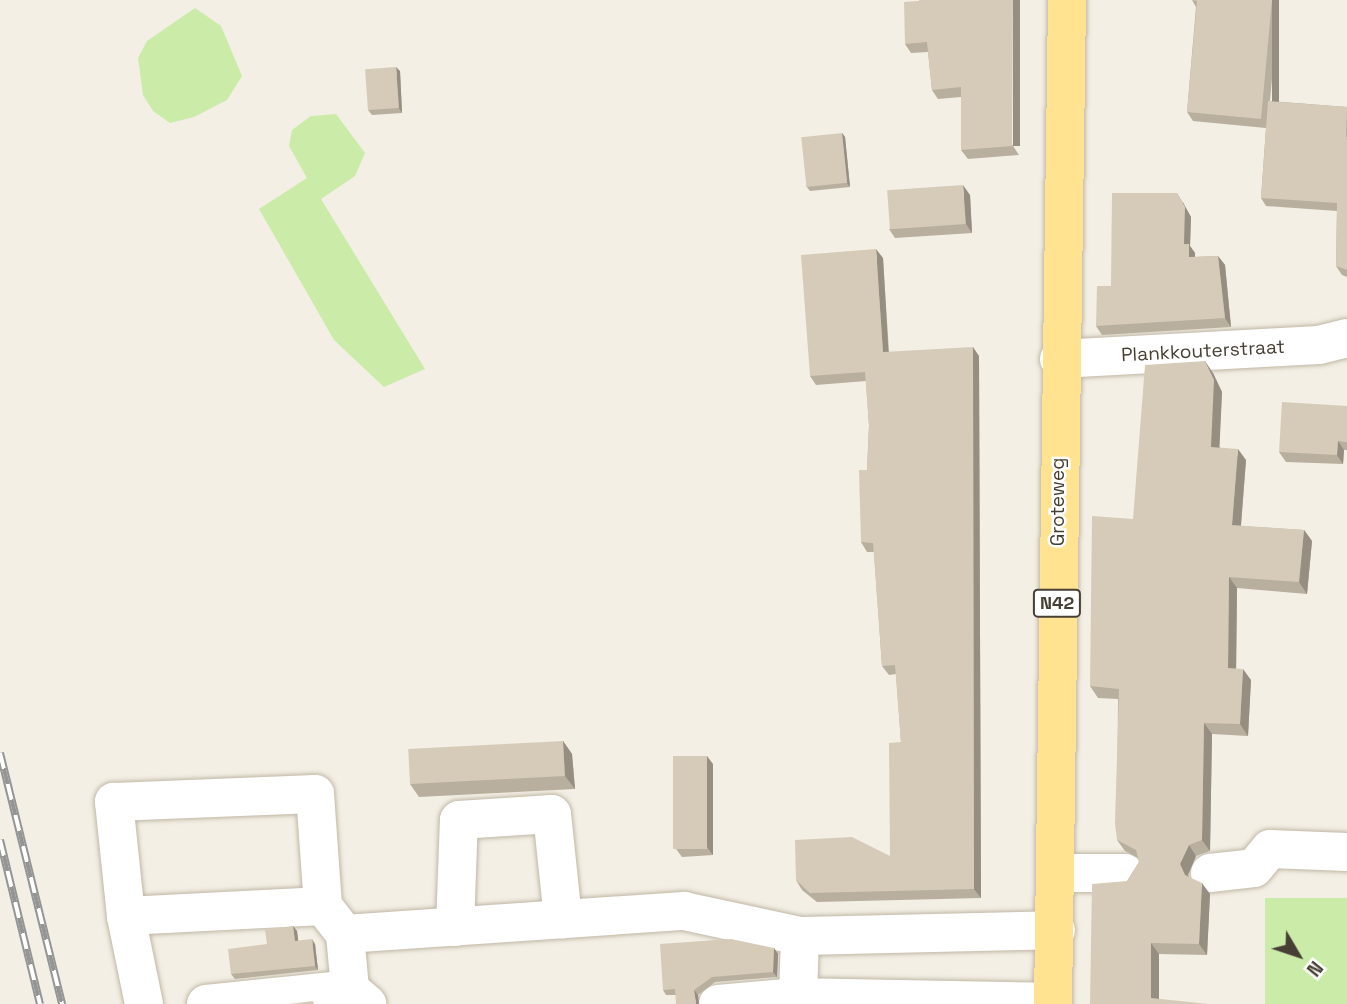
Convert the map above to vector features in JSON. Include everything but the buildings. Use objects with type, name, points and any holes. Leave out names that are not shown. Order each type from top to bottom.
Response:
[{"type":"main road","name":"Groteweg","points":[[1053,1003],[1056,930],[1059,359],[1067,0]]},
{"type":"street","name":"Plankkouterstraat","points":[[1059,359],[1319,345],[1347,338]]},
{"type":"street","points":[[144,1004],[126,916],[114,802],[315,794],[334,920],[358,997],[206,1004]]},
{"type":"street","points":[[455,927],[459,820],[552,814],[563,919]]},
{"type":"street","points":[[1210,873],[1254,868],[1270,849],[1347,852]]},
{"type":"street","points":[[1056,873],[1125,873]]},
{"type":"street","points":[[126,916],[334,920],[455,927],[684,911],[800,936],[1056,930]]},
{"type":"street","points":[[799,997],[800,936]]},
{"type":"street","points":[[718,1004],[799,997],[1053,1003]]},
{"type":"green space","points":[[195,8],[221,26],[242,76],[227,100],[194,117],[170,123],[153,111],[143,95],[138,58],[147,41]]},
{"type":"green space","points":[[336,114],[365,153],[355,176],[321,199],[425,369],[384,387],[334,340],[259,209],[307,178],[289,146],[292,130],[311,116]]},
{"type":"green space","points":[[1265,898],[1347,898],[1347,1004],[1265,1004]]},
{"type":"railway","points":[[0,753],[62,1004]]},
{"type":"railway","points":[[0,840],[40,1004]]}]
